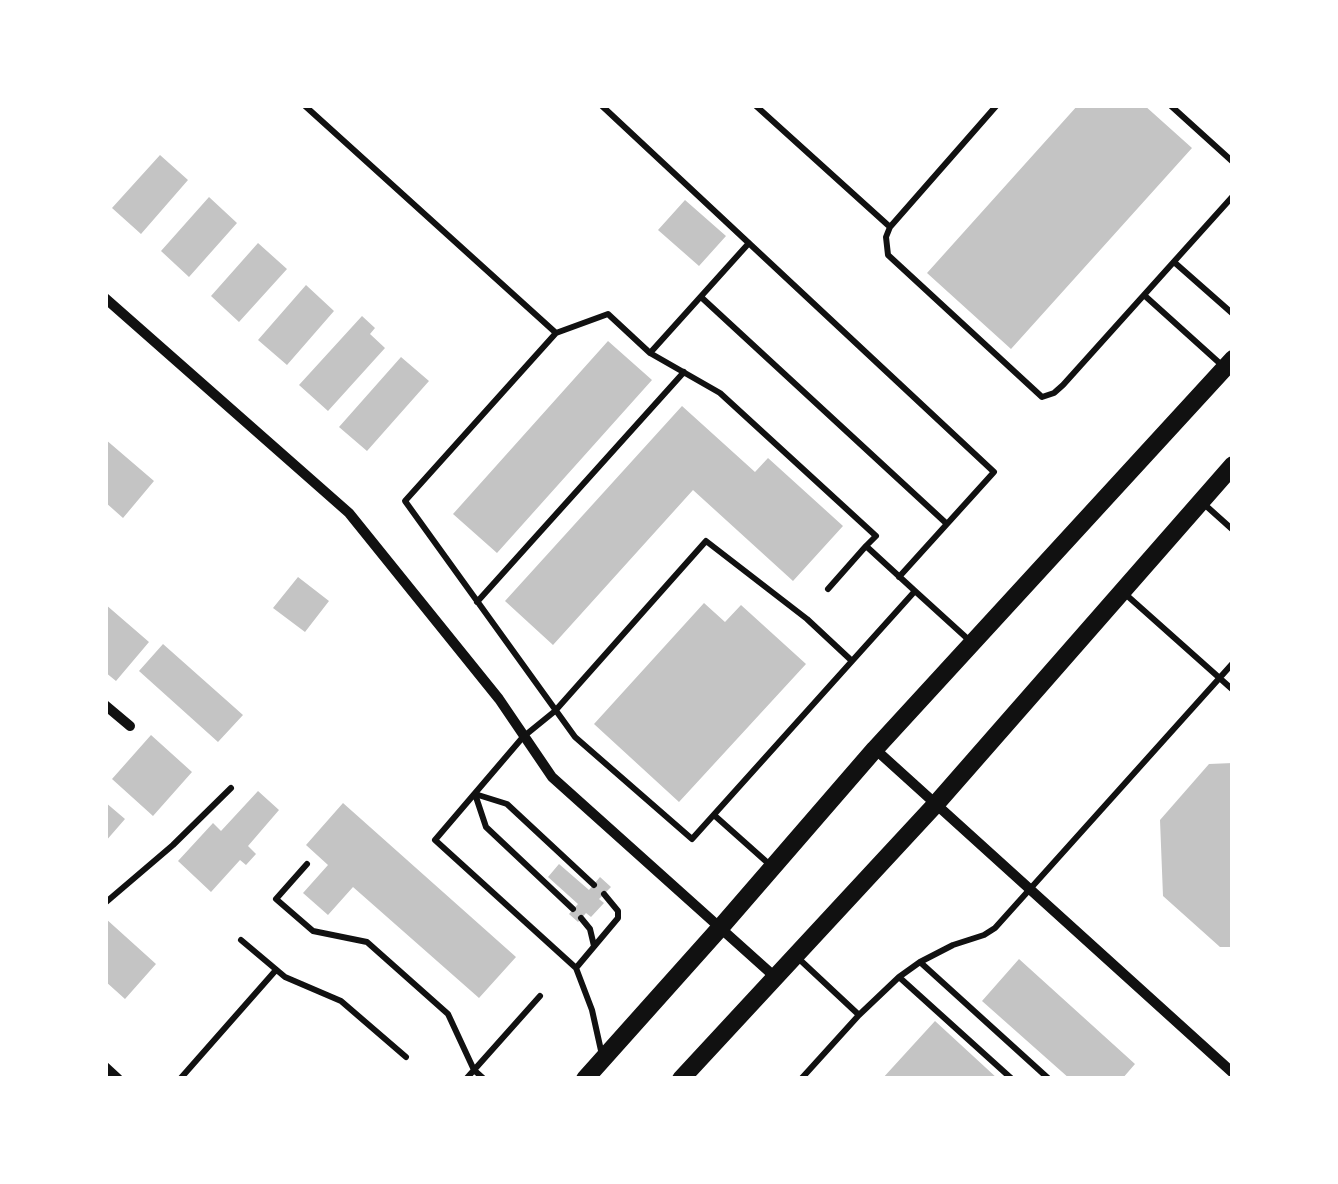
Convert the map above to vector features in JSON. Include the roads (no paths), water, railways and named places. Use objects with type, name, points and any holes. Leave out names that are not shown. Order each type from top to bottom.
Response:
[{"type":"main road","points":[[586,1079],[875,749],[1229,363]]},
{"type":"main road","points":[[682,1079],[935,804],[1233,466]]},
{"type":"street","points":[[105,298],[349,513],[499,699],[552,777],[775,978]]},
{"type":"street","points":[[105,704],[130,726]]},
{"type":"street","points":[[875,749],[1233,1073]]},
{"type":"lane","points":[[304,105],[556,334]]},
{"type":"lane","points":[[601,105],[994,472],[899,577]]},
{"type":"lane","points":[[755,105],[890,227]]},
{"type":"lane","points":[[998,105],[890,227],[886,237],[888,256],[1042,397],[1063,385],[1233,196]]},
{"type":"lane","points":[[1170,105],[1233,162]]},
{"type":"lane","points":[[650,354],[750,243]]},
{"type":"lane","points":[[1174,262],[1233,314]]},
{"type":"lane","points":[[1144,295],[1229,363]]},
{"type":"lane","points":[[701,297],[947,524]]},
{"type":"lane","points":[[828,589],[876,536],[720,392],[650,354],[608,314],[556,334],[405,502],[575,738],[692,839],[915,591]]},
{"type":"lane","points":[[478,602],[684,372]]},
{"type":"lane","points":[[1201,502],[1233,530]]},
{"type":"lane","points":[[603,1059],[592,1010],[576,968],[435,840],[523,737],[554,711],[706,541],[807,619],[852,661]]},
{"type":"lane","points":[[866,546],[972,643]]},
{"type":"lane","points":[[1122,591],[1233,690]]},
{"type":"lane","points":[[801,1079],[900,977],[920,962],[995,928],[1233,662]]},
{"type":"lane","points":[[105,903],[174,845],[232,788]]},
{"type":"lane","points":[[474,794],[507,804],[594,885]]},
{"type":"lane","points":[[474,794],[486,828],[573,909]]},
{"type":"lane","points":[[714,815],[773,868]]},
{"type":"lane","points":[[307,864],[276,899],[313,931],[367,942],[448,1014],[474,1070],[484,1079]]},
{"type":"lane","points":[[576,968],[618,918],[618,911],[604,894]]},
{"type":"lane","points":[[581,918],[590,929],[594,946]]},
{"type":"lane","points":[[241,940],[284,977],[342,1001],[406,1057]]},
{"type":"lane","points":[[795,956],[859,1015]]},
{"type":"lane","points":[[920,962],[1049,1079]]},
{"type":"lane","points":[[180,1079],[276,970]]},
{"type":"lane","points":[[900,977],[1012,1079]]},
{"type":"lane","points":[[466,1079],[540,996]]}]
